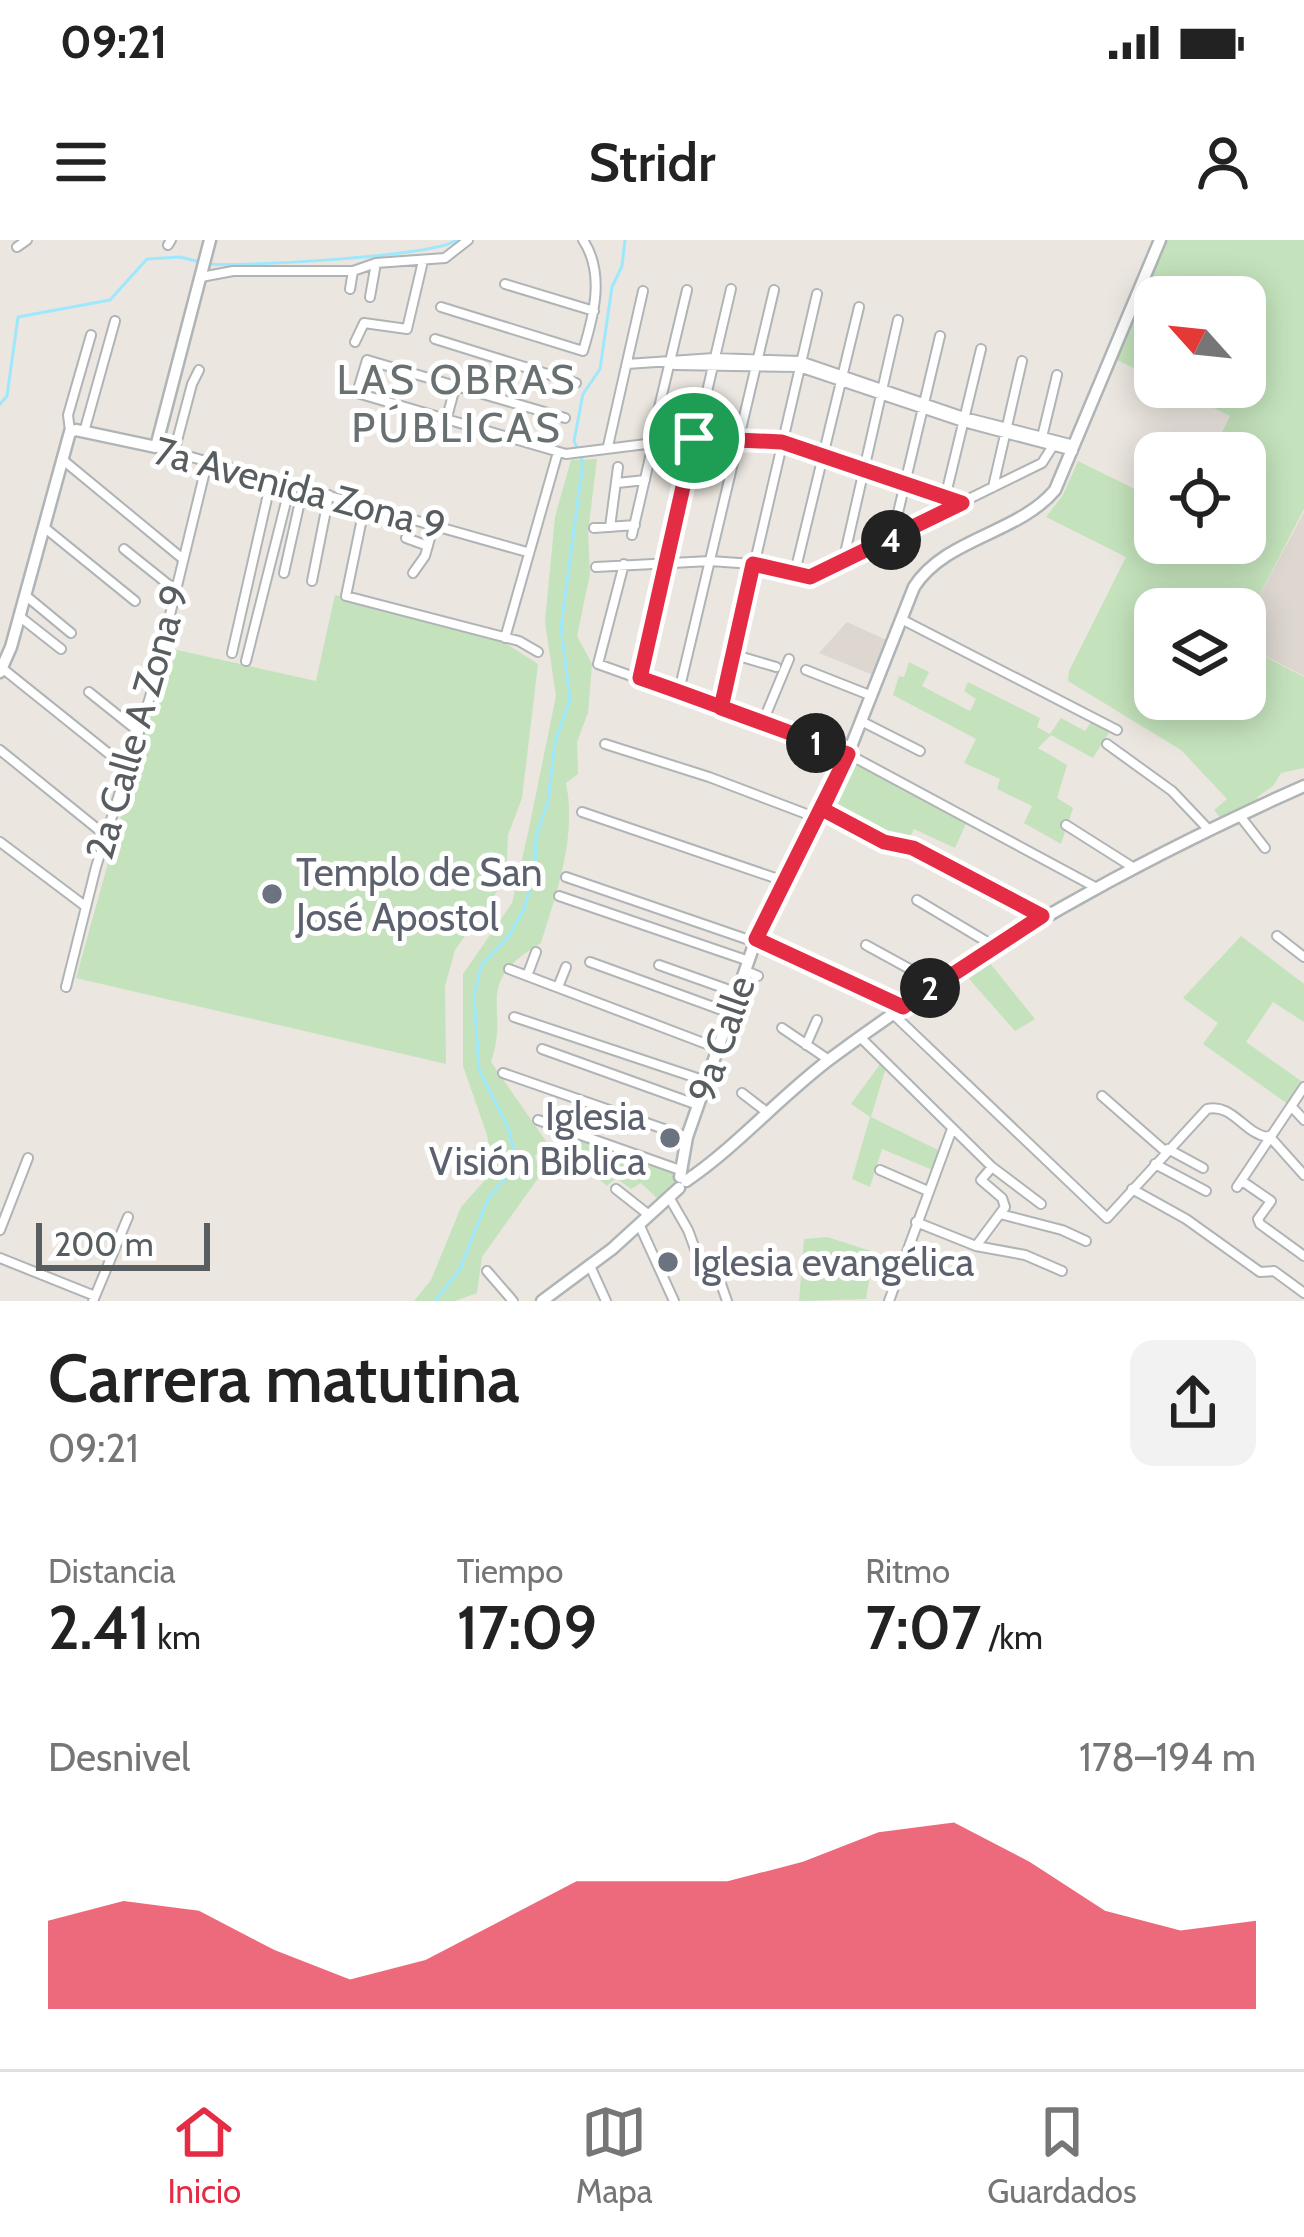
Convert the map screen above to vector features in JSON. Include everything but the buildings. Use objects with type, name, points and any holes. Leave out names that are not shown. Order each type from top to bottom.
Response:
[{"type":"street","points":[[17,247],[26,240]]},
{"type":"street","points":[[201,275],[353,271],[376,263],[448,257],[468,240]]},
{"type":"street","points":[[441,307],[583,351],[594,311],[593,262],[583,240]]},
{"type":"street","name":"9a Calle","points":[[679,1183],[687,1137],[730,1013],[751,970],[755,940],[872,703],[914,587],[927,569],[1033,512],[1055,490],[1160,240]]},
{"type":"street","points":[[156,447],[208,247]]},
{"type":"street","points":[[356,342],[364,323],[405,330],[423,261]]},
{"type":"street","points":[[370,297],[376,263]]},
{"type":"street","points":[[350,289],[353,271]]},
{"type":"street","points":[[505,284],[594,311]]},
{"type":"street","points":[[640,678],[731,289]]},
{"type":"street","points":[[595,528],[633,530],[687,290]]},
{"type":"street","points":[[680,692],[774,290]]},
{"type":"street","points":[[608,446],[644,291]]},
{"type":"street","points":[[721,708],[818,294]]},
{"type":"street","points":[[794,576],[859,307]]},
{"type":"street","points":[[842,563],[898,320]]},
{"type":"street","points":[[115,321],[77,431],[62,459],[1,670],[118,761]]},
{"type":"street","points":[[77,431],[68,416],[91,335]]},
{"type":"street","points":[[891,540],[940,336]]},
{"type":"street","points":[[435,339],[576,383]]},
{"type":"street","points":[[945,498],[981,350]]},
{"type":"street","points":[[565,418],[367,360],[357,393],[562,453],[694,438],[782,442],[962,503]]},
{"type":"street","points":[[627,367],[713,360],[800,364],[963,420],[1075,448]]},
{"type":"street","points":[[993,488],[1022,361]]},
{"type":"street","points":[[174,452],[199,370]]},
{"type":"street","points":[[1042,437],[1057,375]]},
{"type":"street","points":[[447,418],[456,384]]},
{"type":"street","name":"7a Avenida Zona 9","points":[[77,431],[212,460],[221,467],[527,552]]},
{"type":"street","points":[[1006,432],[1055,443]]},
{"type":"street","points":[[596,567],[710,561],[753,564],[810,577],[1046,461],[1055,443]]},
{"type":"street","points":[[506,638],[527,552],[562,453]]},
{"type":"street","points":[[62,459],[183,560]]},
{"type":"street","name":"2a Calle A Zona 9","points":[[66,988],[105,835],[139,732],[206,467],[212,460]]},
{"type":"street","points":[[610,527],[618,467]]},
{"type":"street","points":[[617,483],[646,479]]},
{"type":"street","points":[[232,653],[271,481]]},
{"type":"street","points":[[246,661],[290,486]]},
{"type":"street","points":[[284,572],[303,488]]},
{"type":"street","points":[[312,580],[329,495]]},
{"type":"street","points":[[365,504],[346,596],[506,638],[538,652]]},
{"type":"street","points":[[413,573],[434,524]]},
{"type":"street","points":[[44,527],[135,601]]},
{"type":"street","points":[[406,538],[428,546]]},
{"type":"street","points":[[124,549],[174,589]]},
{"type":"street","points":[[624,564],[598,664],[848,754],[1095,886]]},
{"type":"street","points":[[25,595],[71,633]]},
{"type":"street","points":[[19,616],[61,649]]},
{"type":"street","points":[[901,619],[1117,730]]},
{"type":"street","points":[[0,637],[11,647]]},
{"type":"street","points":[[732,654],[776,667]]},
{"type":"street","points":[[762,724],[789,659]]},
{"type":"street","points":[[806,670],[872,703]]},
{"type":"street","points":[[89,692],[139,732]]},
{"type":"street","points":[[862,721],[920,751]]},
{"type":"street","points":[[605,744],[913,848],[1042,916]]},
{"type":"street","points":[[1107,744],[1172,791],[1209,830]]},
{"type":"street","points":[[0,750],[105,835]]},
{"type":"street","points":[[542,1301],[561,1296],[679,1183],[829,1060],[937,984],[1095,886],[1304,786]]},
{"type":"street","points":[[582,812],[784,881]]},
{"type":"street","points":[[1239,815],[1265,848]]},
{"type":"street","points":[[1066,825],[1134,868]]},
{"type":"street","points":[[0,842],[86,907]]},
{"type":"street","points":[[566,877],[755,940],[898,1011],[992,1110],[1107,1218],[1212,1107],[1224,1109],[1258,1136],[1268,1137],[1304,1175]]},
{"type":"street","points":[[559,896],[751,970]]},
{"type":"street","points":[[917,900],[994,946]]},
{"type":"street","points":[[1276,936],[1304,957]]},
{"type":"street","points":[[866,944],[937,984]]},
{"type":"street","points":[[527,976],[536,952]]},
{"type":"street","points":[[590,962],[730,1013]]},
{"type":"street","points":[[659,965],[738,993]]},
{"type":"street","points":[[558,988],[566,967]]},
{"type":"street","points":[[509,969],[717,1048]]},
{"type":"street","points":[[514,1017],[706,1081]]},
{"type":"street","points":[[806,1045],[817,1020]]},
{"type":"street","points":[[782,1028],[829,1060]]},
{"type":"street","points":[[860,1037],[992,1167],[1042,1204]]},
{"type":"street","points":[[542,1049],[698,1105]]},
{"type":"street","points":[[502,1072],[687,1137]]},
{"type":"street","points":[[742,1093],[768,1113]]},
{"type":"street","points":[[1302,1095],[1268,1137],[1240,1184],[1271,1203],[1258,1219],[1260,1224],[1304,1256]]},
{"type":"street","points":[[1102,1096],[1167,1150],[1203,1168]]},
{"type":"street","points":[[1292,1107],[1304,1120]]},
{"type":"street","points":[[538,1120],[679,1183]]},
{"type":"street","points":[[890,1301],[952,1129]]},
{"type":"street","points":[[0,1230],[28,1158]]},
{"type":"street","points":[[1155,1164],[1206,1192]]},
{"type":"street","points":[[976,1246],[1005,1207],[1003,1199],[981,1180],[992,1167]]},
{"type":"street","points":[[880,1170],[928,1191]]},
{"type":"street","points":[[679,1183],[688,1230],[708,1284],[720,1281],[727,1301]]},
{"type":"street","points":[[616,1189],[645,1220],[674,1301]]},
{"type":"street","points":[[1132,1190],[1186,1219],[1261,1272],[1274,1271],[1304,1293]]},
{"type":"street","points":[[1000,1214],[1051,1226],[1086,1241]]},
{"type":"street","points":[[0,1258],[94,1299],[128,1217]]},
{"type":"street","points":[[916,1222],[976,1246],[1025,1255],[1062,1270]]},
{"type":"street","points":[[702,1269],[752,1262]]},
{"type":"street","points":[[590,1266],[605,1301]]},
{"type":"street","points":[[487,1271],[513,1301]]},
{"type":"shaded area","points":[[1304,512],[1304,676],[1266,656],[1264,588]]},
{"type":"shaded area","points":[[847,622],[891,642],[878,677],[819,653]]},
{"type":"green space","points":[[1168,240],[1304,240],[1304,509],[1263,588],[1134,588],[1134,720],[1266,720],[1266,657],[1304,677],[1304,768],[1281,773],[1257,797],[1260,803],[1222,820],[1214,810],[1227,799],[1181,750],[1068,681],[1126,557],[1046,517],[1063,495],[1078,461],[1134,489],[1134,564],[1266,564],[1266,432],[1222,432],[1230,416],[1214,408],[1266,408],[1266,276],[1152,276]]},
{"type":"green space","points":[[1134,316],[1134,368],[1115,359]]},
{"type":"green space","points":[[597,459],[588,532],[590,574],[577,636],[592,664],[588,713],[577,742],[578,774],[566,783],[569,823],[564,864],[541,943],[519,958],[499,984],[491,1062],[548,1144],[535,1156],[541,1174],[482,1257],[477,1293],[455,1301],[414,1301],[431,1280],[461,1207],[493,1171],[487,1135],[463,1066],[463,974],[512,903],[556,696],[545,622],[555,517],[571,460]]},
{"type":"green space","points":[[335,595],[499,639],[538,664],[522,798],[508,835],[506,879],[455,950],[445,986],[446,1064],[76,978],[168,648],[316,681]]},
{"type":"green space","points":[[909,662],[929,672],[922,686],[970,711],[976,699],[964,691],[968,682],[1040,718],[1037,727],[1050,734],[1061,718],[1085,731],[1092,721],[1110,731],[1093,758],[1051,735],[1038,748],[1067,765],[1057,798],[1073,808],[1061,844],[1024,823],[1032,806],[997,789],[1000,779],[964,763],[976,739],[893,695]]},
{"type":"green space","points":[[849,757],[968,819],[955,848],[914,829],[907,843],[886,842],[825,809]]},
{"type":"green space","points":[[1241,936],[1304,984],[1304,1022],[1273,1002],[1246,1042],[1304,1083],[1292,1107],[1203,1044],[1218,1023],[1183,998]]},
{"type":"green space","points":[[985,957],[1035,1019],[1015,1031],[963,972]]},
{"type":"green space","points":[[883,1060],[887,1064],[871,1117],[942,1152],[935,1171],[882,1149],[870,1187],[852,1179],[870,1117],[851,1104]]},
{"type":"green space","points":[[582,1138],[675,1171],[673,1189],[660,1201],[641,1183],[631,1189],[616,1178],[607,1186],[575,1159]]},
{"type":"green space","points":[[827,1237],[874,1252],[866,1299],[799,1301],[804,1239]]},
{"type":"waterway","points":[[209,264],[379,255],[456,240]]},
{"type":"waterway","points":[[435,1301],[459,1271],[488,1199],[512,1170],[514,1152],[508,1127],[479,1070],[474,995],[481,966],[509,936],[525,907],[536,836],[548,802],[555,742],[570,700],[561,627],[583,462],[574,441],[583,394],[600,369],[612,287],[622,266],[625,240]]},
{"type":"waterway","points":[[0,404],[7,396],[18,317],[110,300],[147,259],[180,257],[200,262]]},
{"type":"place","name":"Templo de San José Apostol","points":[[272,894]]},
{"type":"place","name":"Iglesia Visión Biblica","points":[[670,1138]]},
{"type":"place","name":"Iglesia evangélica","points":[[668,1262]]},
{"type":"district","name":"LAS OBRAS PÚBLICAS","points":[[457,404]]},
{"type":"route","points":[[694,438],[640,678],[762,724],[848,754],[756,939],[903,1007],[1042,916],[913,848],[884,842],[822,809],[848,754],[721,708],[753,564],[810,577],[962,503],[782,442],[694,438]]}]
